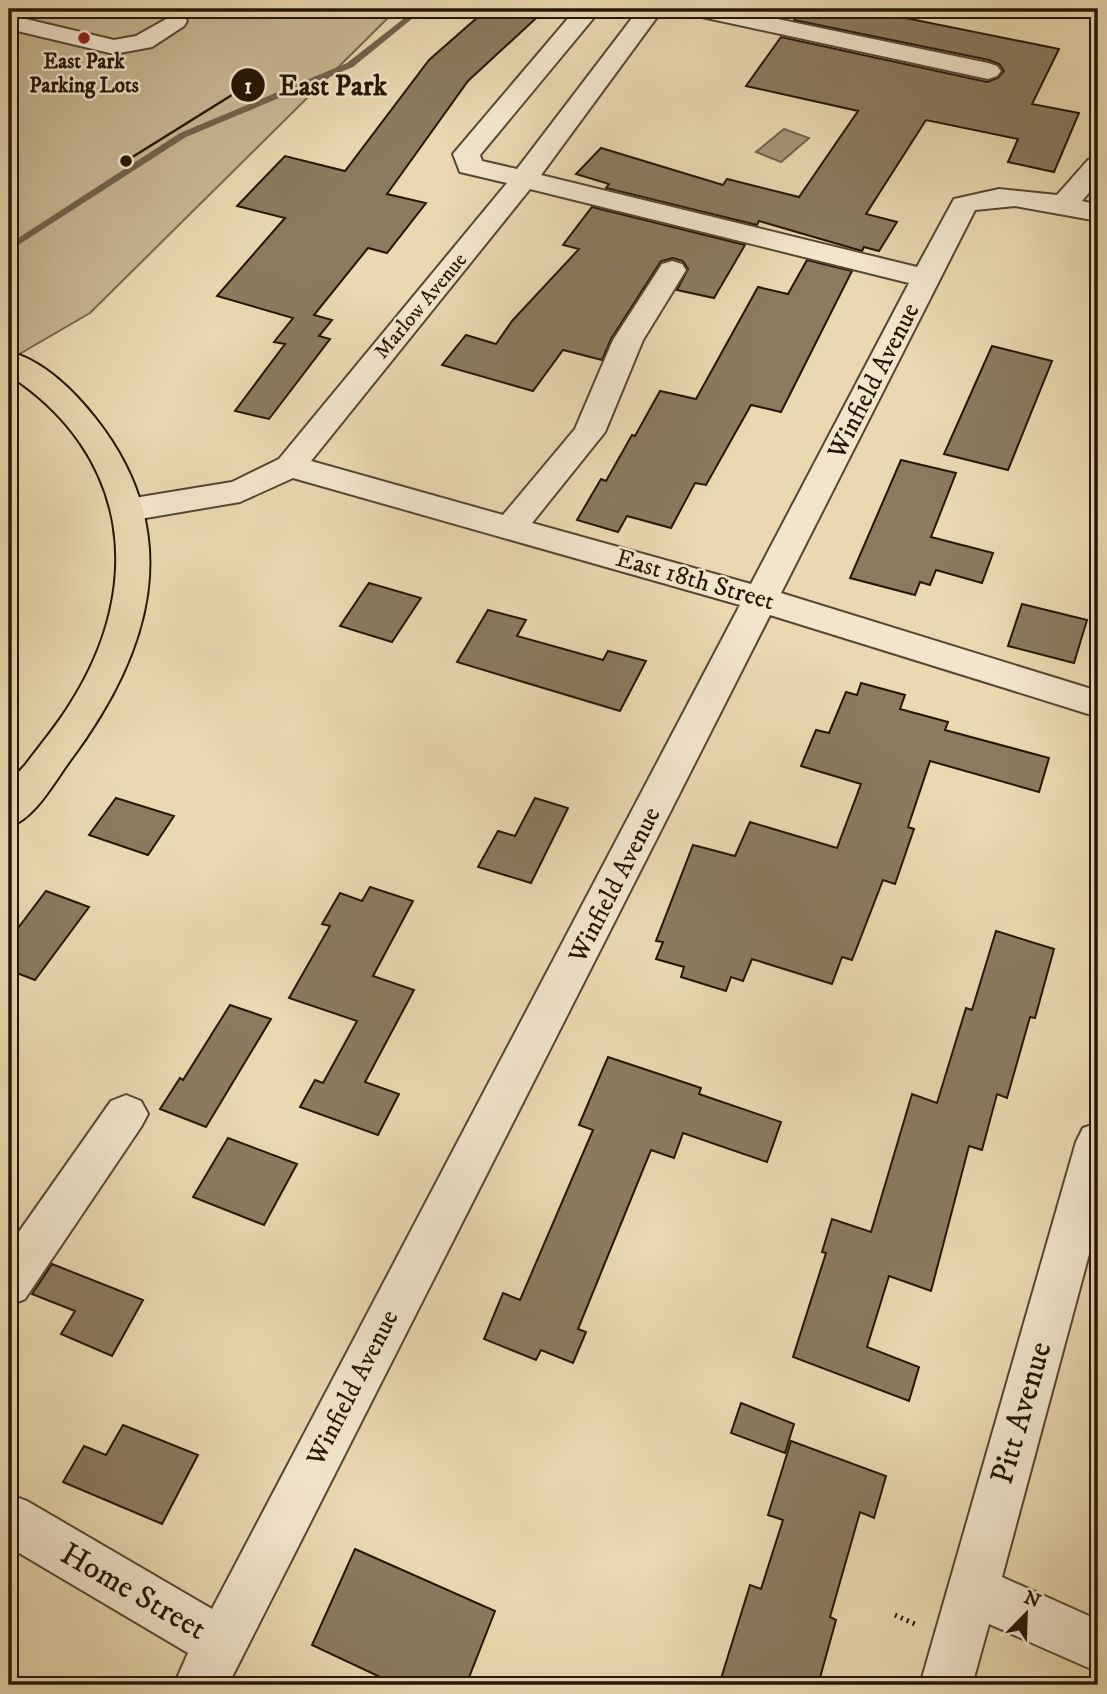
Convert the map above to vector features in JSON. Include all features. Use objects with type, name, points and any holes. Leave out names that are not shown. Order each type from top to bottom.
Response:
[{"type":"main road","points":[[9,361],[55,393],[72,411],[111,467],[122,486],[135,546],[135,579],[117,651],[73,729],[9,812]]},
{"type":"street","points":[[589,9],[466,154],[470,166],[926,278]]},
{"type":"street","points":[[697,9],[988,71]]},
{"type":"street","name":"Marlow Avenue","points":[[128,510],[240,491],[290,466],[525,178],[641,12]]},
{"type":"street","points":[[9,22],[114,47],[144,42],[175,21]]},
{"type":"street","points":[[1081,209],[1098,166]]},
{"type":"street","name":"Winfield Avenue","points":[[210,1664],[964,205],[999,195],[1081,209]]},
{"type":"street","points":[[511,527],[589,432],[628,340],[672,270]]},
{"type":"street","name":"East 18th Street","points":[[290,466],[762,600],[1098,704]]},
{"type":"street","points":[[9,1284],[126,1114]]},
{"type":"street","name":"Pitt Avenue","points":[[946,1685],[1098,1142]]},
{"type":"street","name":"Home Street","points":[[9,1519],[210,1664]]},
{"type":"street","points":[[973,1590],[1098,1646]]},
{"type":"shaded area","points":[[9,9],[397,9],[90,313],[9,360]]},
{"type":"shaded area","points":[[784,129],[809,138],[781,162],[756,152]]},
{"type":"building","points":[[487,9],[546,9],[468,81],[387,194],[426,203],[387,253],[368,248],[314,315],[332,320],[319,336],[330,339],[269,419],[235,411],[285,344],[274,342],[293,318],[217,296],[285,218],[237,206],[285,156],[345,171],[429,60]]},
{"type":"building","points":[[802,9],[861,9],[1059,49],[1032,104],[1079,113],[1054,172],[1008,162],[1018,139],[926,120],[866,214],[897,222],[879,251],[864,247],[862,251],[759,221],[757,225],[606,188],[609,184],[576,174],[601,148],[723,185],[727,179],[799,197],[858,111],[746,86],[781,37],[987,82],[998,78],[1004,71],[999,64],[989,60],[794,20]]},
{"type":"building","points":[[592,207],[745,245],[714,298],[677,290],[688,269],[683,261],[673,258],[661,261],[611,339],[602,360],[563,350],[533,391],[442,365],[466,335],[496,344],[512,321],[579,249],[563,245]]},
{"type":"building","points":[[807,260],[852,271],[781,412],[751,405],[706,485],[695,483],[671,528],[627,516],[618,532],[577,520],[601,479],[606,481],[632,435],[635,436],[660,391],[696,399],[758,287],[788,294]]},
{"type":"building","points":[[992,346],[1052,361],[1008,470],[944,454]]},
{"type":"building","points":[[901,460],[956,473],[931,537],[993,553],[982,583],[936,570],[930,585],[920,582],[915,595],[850,578]]},
{"type":"building","points":[[369,583],[421,598],[392,642],[340,626]]},
{"type":"building","points":[[1022,604],[1087,620],[1074,663],[1008,646]]},
{"type":"building","points":[[488,610],[526,620],[517,636],[603,660],[608,651],[646,661],[620,711],[457,662]]},
{"type":"building","points":[[861,683],[905,695],[900,709],[948,722],[945,730],[1049,758],[1039,792],[930,761],[908,827],[914,829],[895,884],[883,880],[852,960],[842,957],[832,984],[752,959],[743,981],[731,977],[726,991],[681,977],[684,967],[656,959],[663,942],[656,941],[693,845],[735,856],[750,822],[837,848],[861,784],[801,766],[816,730],[829,733],[846,692],[857,695]]},
{"type":"building","points":[[116,798],[174,816],[148,855],[89,835]]},
{"type":"building","points":[[535,798],[568,808],[531,883],[478,867],[498,831],[515,836]]},
{"type":"building","points":[[370,887],[413,901],[373,976],[414,990],[365,1082],[399,1094],[378,1135],[300,1107],[315,1080],[323,1083],[357,1021],[289,998],[330,926],[322,924],[340,893],[362,901]]},
{"type":"building","points":[[46,891],[89,907],[35,980],[9,970],[9,940]]},
{"type":"building","points":[[996,931],[1054,949],[1035,1018],[1030,1017],[1007,1098],[997,1094],[982,1150],[969,1146],[931,1291],[889,1276],[867,1347],[919,1367],[909,1401],[793,1357],[826,1253],[822,1252],[832,1219],[871,1232],[912,1094],[937,1103],[966,1008],[972,1010]]},
{"type":"building","points":[[230,1005],[271,1019],[206,1127],[160,1109],[180,1078],[183,1080]]},
{"type":"building","points":[[608,1057],[701,1088],[699,1094],[781,1122],[767,1162],[683,1133],[674,1158],[651,1150],[578,1329],[586,1332],[573,1363],[541,1350],[536,1360],[484,1339],[503,1293],[520,1300],[593,1130],[579,1125]]},
{"type":"building","points":[[228,1138],[297,1164],[264,1225],[193,1197]]},
{"type":"building","points":[[52,1264],[143,1300],[112,1356],[61,1334],[75,1311],[32,1294]]},
{"type":"building","points":[[741,1403],[794,1424],[785,1453],[731,1433]]},
{"type":"building","points":[[123,1425],[198,1455],[162,1524],[63,1482],[84,1446],[106,1455]]},
{"type":"building","points":[[791,1441],[886,1476],[874,1518],[860,1512],[830,1617],[836,1620],[818,1685],[719,1685],[750,1585],[761,1589],[783,1520],[768,1515]]},
{"type":"building","points":[[355,1549],[495,1611],[466,1685],[397,1685],[312,1645]]},
{"type":"waterway","points":[[9,248],[183,135],[350,65],[420,9]]},
{"type":"place","name":"East Park Parking Lots","points":[[84,38]]},
{"type":"place","name":"East Park","points":[[126,161]]}]
